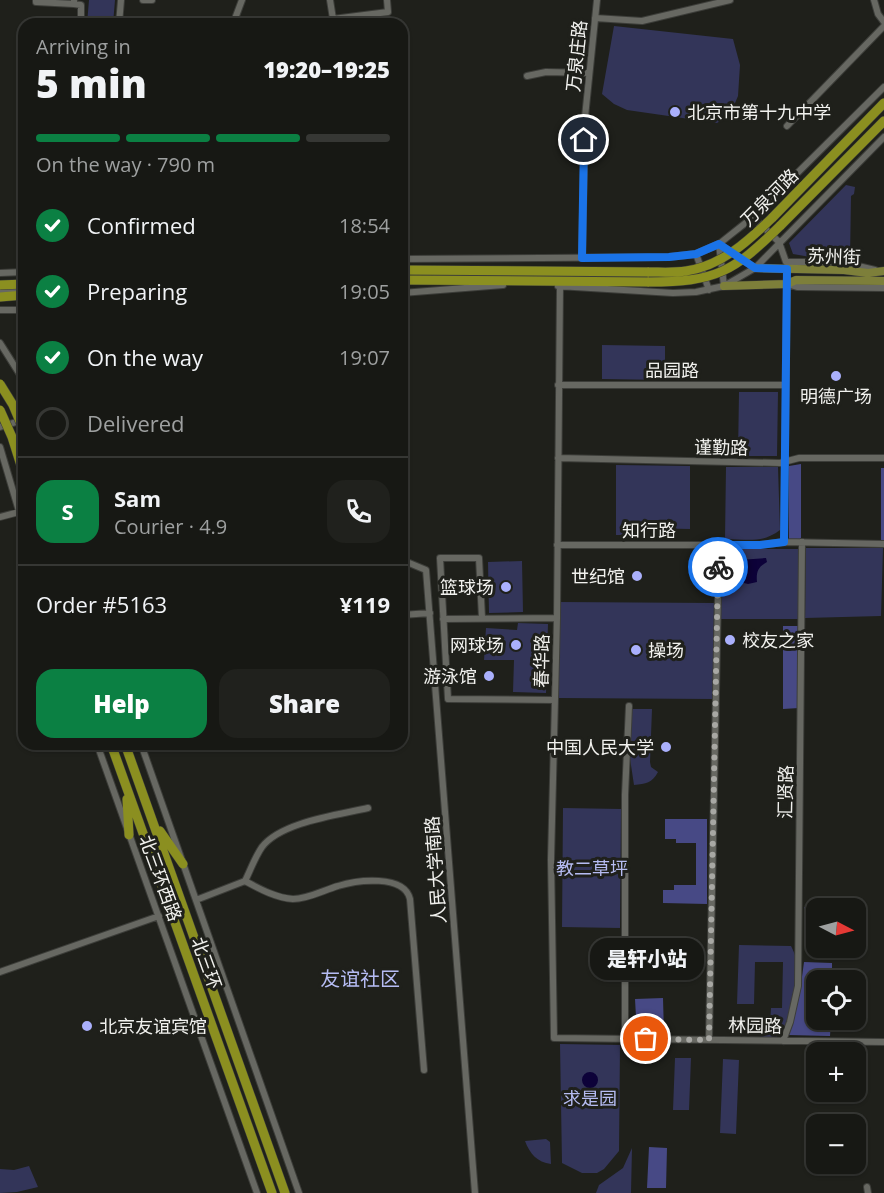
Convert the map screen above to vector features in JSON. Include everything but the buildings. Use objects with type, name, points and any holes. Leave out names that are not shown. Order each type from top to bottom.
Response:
[{"type":"highway","name":"万泉河路","points":[[408,270],[684,272],[705,267],[735,251],[772,218],[884,103]]},
{"type":"highway","name":"万泉河路","points":[[408,280],[649,282],[695,280],[720,273],[746,258],[884,121]]},
{"type":"highway","points":[[0,285],[18,287]]},
{"type":"highway","points":[[0,297],[18,290]]},
{"type":"highway","points":[[0,384],[18,415]]},
{"type":"highway","points":[[0,410],[18,456]]},
{"type":"highway","name":"北三环","points":[[113,750],[272,1193]]},
{"type":"highway","name":"北三环","points":[[128,750],[285,1193]]},
{"type":"highway","points":[[126,788],[129,835]]},
{"type":"highway","points":[[153,822],[183,864]]},
{"type":"main road","name":"苏州街","points":[[755,268],[787,266],[868,273],[879,270]]},
{"type":"main road","name":"苏州街","points":[[724,286],[787,284],[796,280],[884,281]]},
{"type":"street","points":[[36,0],[36,2],[74,2],[81,5],[81,18]]},
{"type":"street","points":[[120,18],[121,0]]},
{"type":"street","points":[[143,0],[152,0]]},
{"type":"street","points":[[235,18],[242,0]]},
{"type":"street","points":[[330,0],[333,18]]},
{"type":"street","points":[[341,18],[388,12],[387,0]]},
{"type":"street","name":"万泉庄路","points":[[582,258],[584,140],[597,0]]},
{"type":"street","points":[[595,18],[642,21],[730,0]]},
{"type":"street","points":[[787,126],[884,24],[874,0]]},
{"type":"street","points":[[527,76],[546,72],[589,73]]},
{"type":"street","name":"万泉河路","points":[[408,259],[669,257],[696,254],[719,244],[753,217],[884,87]]},
{"type":"street","points":[[408,292],[497,285],[560,286],[673,293],[709,290],[724,286],[755,268],[884,137]]},
{"type":"street","points":[[753,217],[779,242],[787,266],[784,542]]},
{"type":"street","points":[[719,244],[755,268]]},
{"type":"street","points":[[719,244],[724,286]]},
{"type":"street","points":[[696,254],[709,290]]},
{"type":"street","points":[[0,273],[18,272]]},
{"type":"street","name":"苏州街","points":[[787,284],[797,287],[884,288]]},
{"type":"street","name":"春华路","points":[[554,1038],[551,860],[560,286]]},
{"type":"street","points":[[0,291],[18,289]]},
{"type":"street","points":[[0,310],[18,310]]},
{"type":"street","points":[[0,343],[18,372]]},
{"type":"street","name":"品园路","points":[[558,385],[785,385]]},
{"type":"street","points":[[0,427],[18,422]]},
{"type":"street","points":[[0,447],[18,509]]},
{"type":"street","name":"谨勤路","points":[[558,458],[784,462],[799,458],[884,458]]},
{"type":"street","points":[[0,517],[18,512]]},
{"type":"street","name":"知行路","points":[[557,545],[760,545],[784,542],[884,544]]},
{"type":"street","name":"汇贤路","points":[[783,1041],[798,986],[802,542]]},
{"type":"street","points":[[709,1040],[719,545]]},
{"type":"street","points":[[482,618],[479,558],[440,558],[448,699],[555,700]]},
{"type":"street","name":"人民大学南路","points":[[408,562],[426,570],[475,1193]]},
{"type":"street","points":[[408,615],[430,613]]},
{"type":"street","points":[[443,619],[556,618]]},
{"type":"street","points":[[625,1039],[625,795],[629,706]]},
{"type":"street","name":"北三环西路","points":[[100,750],[257,1193]]},
{"type":"street","name":"北三环西路","points":[[143,750],[299,1193]]},
{"type":"street","points":[[196,900],[244,881],[262,847],[273,837],[317,819],[368,808]]},
{"type":"street","points":[[244,881],[269,894],[293,899],[353,883],[379,881],[405,887],[410,899],[424,1070]]},
{"type":"street","points":[[0,972],[159,916]]},
{"type":"street","name":"林园路","points":[[554,1038],[884,1042]]},
{"type":"green space","points":[[89,0],[115,0],[114,18],[88,18]]},
{"type":"green space","points":[[614,26],[733,39],[740,65],[738,96],[730,115],[717,123],[627,110],[614,104],[602,94]]},
{"type":"green space","points":[[846,185],[855,187],[854,194],[851,196],[850,259],[822,259],[793,254],[789,243]]},
{"type":"green space","points":[[602,345],[665,346],[665,380],[602,379]]},
{"type":"green space","points":[[739,392],[778,392],[777,456],[738,456]]},
{"type":"green space","points":[[616,465],[690,466],[690,529],[641,528],[640,535],[616,535]]},
{"type":"green space","points":[[726,467],[778,467],[780,530],[760,539],[725,539]]},
{"type":"green space","points":[[806,548],[883,548],[881,616],[805,618]]},
{"type":"green space","points":[[721,549],[799,549],[799,619],[721,619]]},
{"type":"green space","name":"篮球场","points":[[522,561],[523,612],[489,613],[488,562]]},
{"type":"green space","name":"操场","points":[[559,602],[714,603],[713,699],[558,698]]},
{"type":"green space","name":"网球场","points":[[518,623],[548,624],[546,693],[513,692],[514,660],[484,660],[486,628],[517,630]]},
{"type":"green space","points":[[631,709],[652,709],[650,762],[651,767],[658,772],[648,782],[634,785],[629,752]]},
{"type":"green space","name":"教二草坪","points":[[563,808],[621,809],[620,928],[562,927]]},
{"type":"green space","points":[[739,945],[791,946],[795,954],[796,978],[789,1015],[780,1034],[773,1038],[759,1036],[759,1025],[770,1025],[771,1008],[782,1008],[783,962],[755,962],[754,1004],[737,1004]]},
{"type":"green space","name":"求是园","points":[[560,1044],[620,1045],[619,1151],[604,1169],[597,1173],[582,1173],[562,1163]]},
{"type":"green space","points":[[675,1058],[691,1058],[689,1110],[673,1110]]},
{"type":"green space","points":[[723,1059],[739,1060],[736,1134],[720,1133]]},
{"type":"green space","points":[[546,1139],[550,1142],[551,1164],[535,1157],[525,1141]]},
{"type":"green space","points":[[632,1148],[631,1193],[596,1193],[599,1185],[623,1168]]},
{"type":"green space","points":[[29,1166],[38,1187],[0,1193],[0,1169],[14,1170]]},
{"type":"shaded area","points":[[801,464],[801,538],[798,541],[789,539],[789,466]]},
{"type":"shaded area","points":[[881,468],[884,468],[884,541],[881,541]]},
{"type":"shaded area","points":[[766,558],[767,562],[758,570],[757,582],[748,584],[740,582],[735,587],[728,581],[729,572],[739,560]]},
{"type":"shaded area","points":[[783,626],[800,626],[799,708],[783,709]]},
{"type":"shaded area","points":[[665,819],[707,819],[707,904],[663,903],[663,890],[674,890],[674,885],[696,885],[696,843],[676,843],[676,839],[665,839]]},
{"type":"shaded area","points":[[804,907],[806,907],[806,928]]},
{"type":"shaded area","points":[[804,962],[832,963],[832,970],[806,970],[806,1030],[830,1030],[830,1036],[788,1035]]},
{"type":"shaded area","points":[[663,998],[664,1034],[637,1035],[635,999]]},
{"type":"shaded area","points":[[590,1072],[598,1080],[590,1088],[582,1080]]},
{"type":"shaded area","points":[[649,1147],[667,1148],[666,1188],[647,1188]]},
{"type":"way so far","points":[[646,1039],[709,1040],[718,567]]},
{"type":"place","name":"北京市第十九中学","points":[[675,112]]},
{"type":"place","name":"明德广场","points":[[836,376]]},
{"type":"place","name":"世纪馆","points":[[637,576]]},
{"type":"place","name":"篮球场","points":[[506,587]]},
{"type":"place","name":"校友之家","points":[[730,640]]},
{"type":"place","name":"网球场","points":[[516,645]]},
{"type":"place","name":"操场","points":[[636,650]]},
{"type":"place","name":"游泳馆","points":[[489,676]]},
{"type":"place","name":"中国人民大学","points":[[666,747]]},
{"type":"place","name":"北京友谊宾馆","points":[[87,1026]]},
{"type":"place","name":"是轩小站","points":[[646,1039]]},
{"type":"district","name":"友谊社区","points":[[360,978]]},
{"type":"route","points":[[584,140],[582,258],[669,257],[696,254],[719,244],[755,268],[787,269],[784,542],[760,545],[719,545],[718,567]]}]
